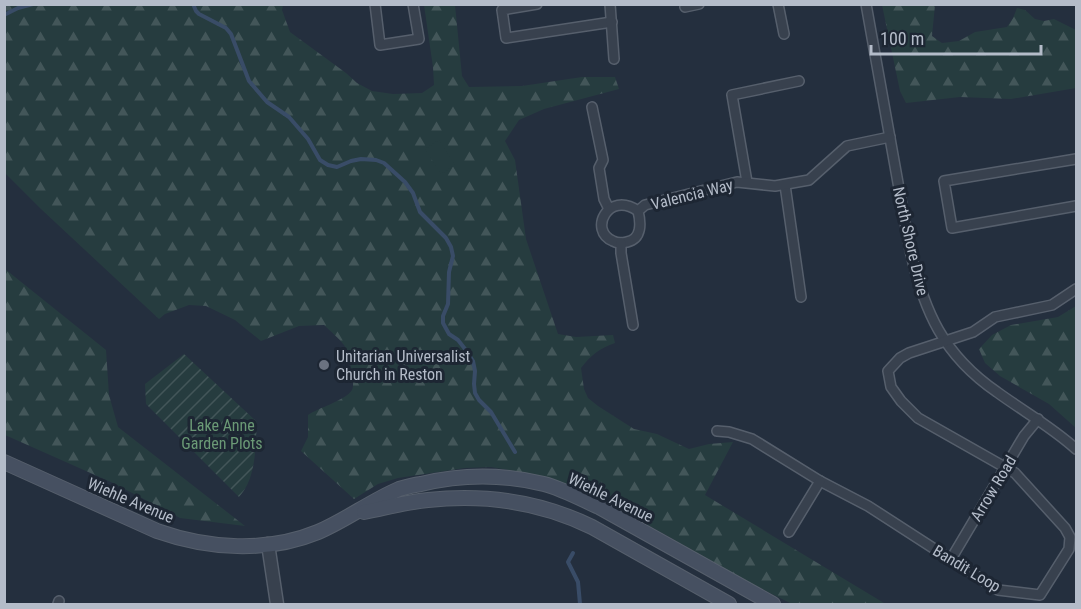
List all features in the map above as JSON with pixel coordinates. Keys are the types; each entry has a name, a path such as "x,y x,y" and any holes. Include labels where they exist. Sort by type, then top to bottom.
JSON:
{"main road":[{"name":"Wiehle Avenue","path":"4,462 157,531 179,539 220,545 285,542 311,534 401,489 446,478 487,476 520,479 545,485 599,507 773,604"},
{"name":"Wiehle Avenue","path":"353,514 426,500 451,498 486,498 519,502 573,517 592,526 729,604"}],"street":[{"path":"375,4 380,45 419,39 413,4"},
{"path":"537,4 502,10 506,38 612,22"},
{"path":"610,4 614,59"},
{"path":"686,7 699,4"},
{"path":"778,4 784,34"},
{"name":"North Shore Drive","path":"866,4 910,250 927,308 946,342 978,378 1077,449"},
{"name":"Valencia Way","path":"747,182 732,95 799,81"},
{"path":"592,107 603,160 599,168 604,199 609,209 605,213 602,224 604,233 612,241 621,243 633,325"},
{"name":"Valencia Way","path":"638,211 645,205 737,183 775,186 809,180 847,146 890,137"},
{"path":"1077,159 944,181 952,228 1077,206"},
{"path":"785,185 801,297"},
{"name":"Valencia Way","path":"609,209 622,204 638,211 641,222 639,233 632,241 621,243"},
{"path":"946,342 973,332 995,317 1052,305 1077,289"},
{"name":"Bandit Loop","path":"717,431 752,439 820,481 868,506 998,590 1040,595 1069,549 1070,537 1065,528 1015,473 918,418 891,387 888,371 900,358 946,342"},
{"name":"Arrow Road","path":"951,559 1024,436 1038,419"},
{"path":"789,532 820,481"},
{"path":"268,544 278,604"}],"green space":[{"path":"4,5 283,5 282,10 290,32 357,83 372,91 393,94 422,93 434,85 424,5 455,5 462,76 469,87 522,86 582,77 615,77 619,89 544,109 519,120 505,141 515,160 526,239 558,334 576,337 613,335 615,343 596,352 581,368 584,389 588,398 634,429 657,434 689,449 733,442 705,495 884,603 902,604 792,604 592,495 542,476 491,467 465,468 398,478 378,484 354,499 301,451 308,437 308,415 349,394 353,386 348,354 344,345 324,325 299,326 261,341 235,320 206,306 189,305 165,314 159,319 5,173"},
{"path":"882,5 935,5 932,36 942,43 959,41 975,32 1007,27 1017,8 1025,10 1035,19 1044,21 1054,19 1076,30 1076,88 1011,99 960,97 906,103 900,91"},
{"path":"439,140 455,165 441,174 425,149"},
{"path":"5,269 106,350 109,395 118,427 245,526 180,518 113,483 5,435"},
{"path":"1076,306 1076,428 1049,404 1000,376 985,363 979,349 992,335 1011,325 1058,317"},
{"name":"Lake Anne Garden Plots","path":"184,354 257,422 252,471 239,497 146,404 145,384"}],"waterway":[{"path":"4,15 33,4"},
{"path":"193,4 199,14 226,28 231,34 249,81 267,102 289,117 308,139 320,160 337,167 361,159 384,163 405,182 413,193 420,212 446,238 453,256 449,272 448,304 443,323 449,334 458,340 473,361 475,393 491,412 515,452"},
{"path":"573,553 568,562 578,582 580,604"}],"place":[{"name":"Unitarian Universalist Church in Reston","path":"324,365"}]}
